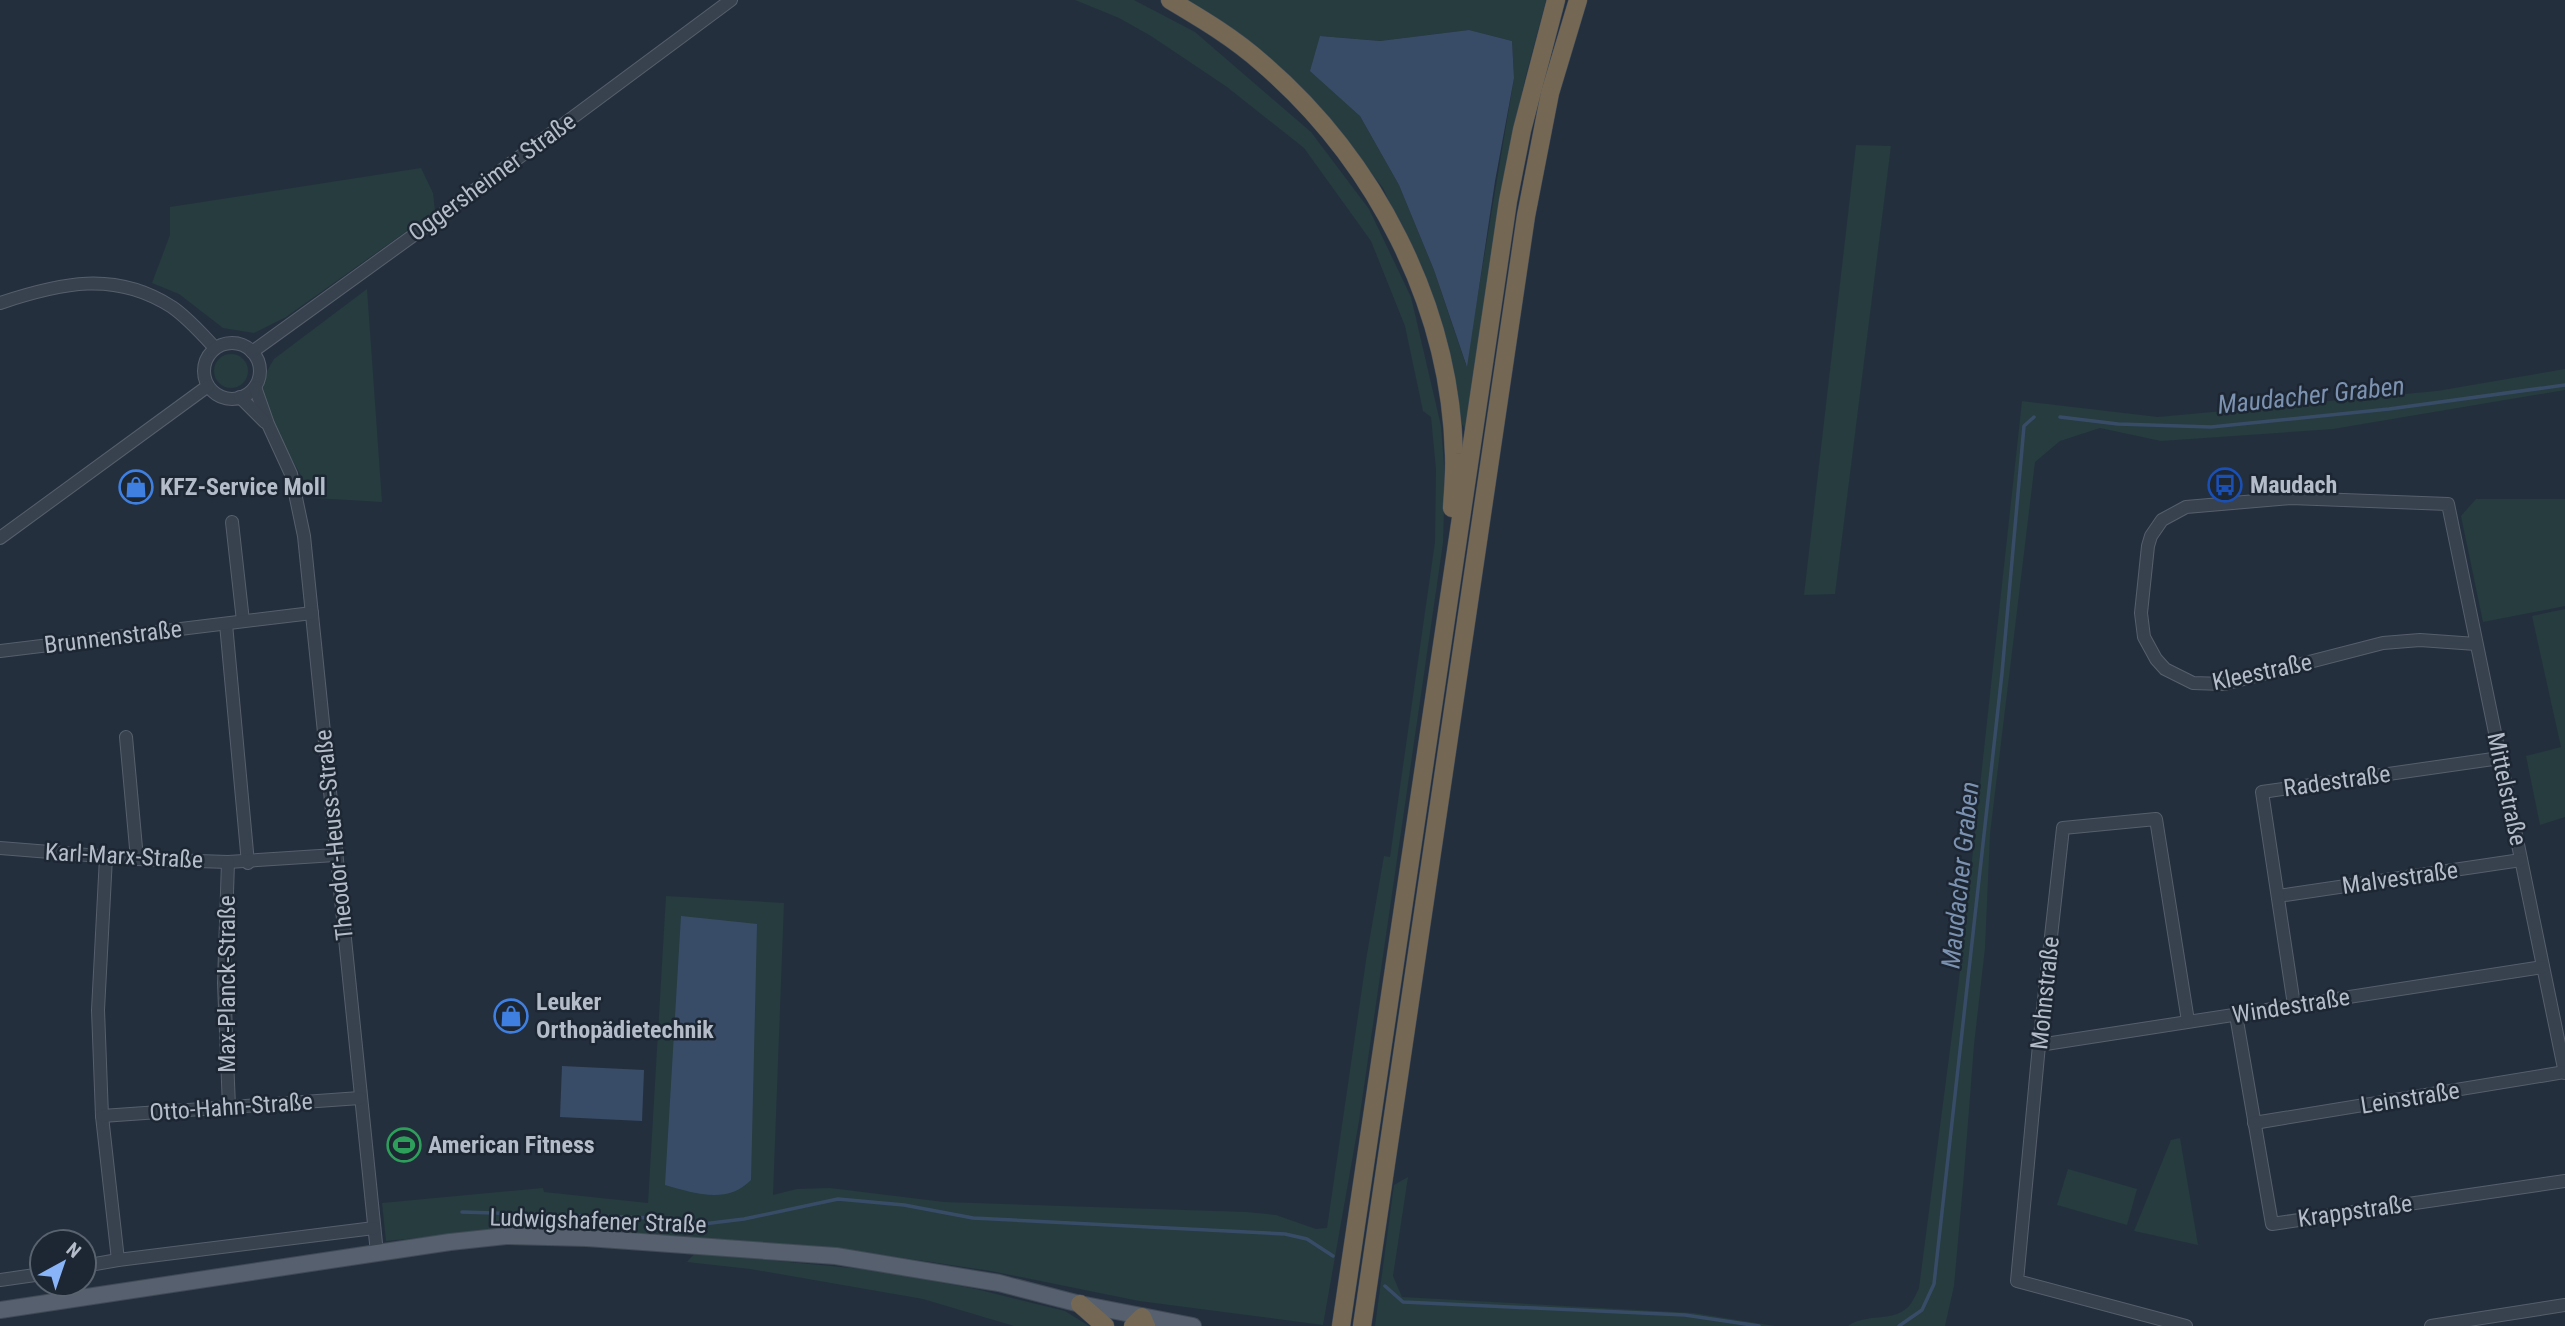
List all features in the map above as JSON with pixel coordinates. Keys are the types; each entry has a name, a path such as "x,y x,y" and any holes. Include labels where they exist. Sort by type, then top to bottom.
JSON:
{"highway":[{"path":"1170,0 1241,46 1306,104 1347,155 1385,212 1417,278 1445,370 1451,410 1454,455 1447,602"},
{"path":"1341,1326 1447,602 1511,189 1527,110 1556,0"},
{"path":"1362,1326 1526,215 1550,93 1578,0"},
{"path":"1080,1304 1105,1326"}],"main road":[{"name":"Ludwigshafener Straße","path":"0,1310 506,1236 587,1238 836,1256 999,1283 1145,1323 1193,1326"}],"street":[{"name":"Oggersheimer Straße","path":"252,352 731,0"},
{"path":"0,303 47,287 77,283 111,285 148,294 173,307 215,348"},
{"path":"238,343 252,352 260,369 255,387 240,397 222,397 208,386 205,379 205,362 215,348 238,343"},
{"path":"0,538 208,386"},
{"name":"Theodor-Heuss-Straße","path":"255,387 268,424 291,474 298,500 312,613 377,1253"},
{"name":"Theodor-Heuss-Straße","path":"240,397 268,424"},
{"name":"Kleestraße","path":"2448,504 2291,498 2186,507 2162,520 2151,536 2146,560 2141,627 2149,649 2165,669 2184,680 2203,685 2224,684 2383,643 2420,640 2476,644"},
{"name":"Mittelstraße","path":"2448,504 2565,1073"},
{"path":"232,522 243,621"},
{"name":"Brunnenstraße","path":"0,651 312,613"},
{"path":"226,624 248,863"},
{"path":"126,737 137,859"},
{"name":"Radestraße","path":"2294,1006 2262,792 2500,758"},
{"name":"Mohnstraße","path":"2186,1326 2017,1281 2063,828 2156,819 2188,1021"},
{"name":"Karl-Marx-Straße","path":"0,848 137,859 248,863 335,855"},
{"path":"106,857 98,1010 102,1116 118,1259"},
{"name":"Malvestraße","path":"2278,896 2521,860"},
{"name":"Max-Planck-Straße","path":"228,862 224,984 229,1107"},
{"name":"Windestraße","path":"2039,1045 2543,967"},
{"name":"Krappstraße","path":"2236,1015 2272,1224 2565,1181"},
{"name":"Leinstraße","path":"2254,1123 2565,1073"},
{"name":"Otto-Hahn-Straße","path":"102,1116 360,1098"},
{"path":"98,1263 374,1228"},
{"path":"0,1280 28,1276"},
{"path":"2431,1326 2565,1305"}],"green space":[{"path":"1075,0 1134,0 1195,32 1311,132 1369,209 1411,297 1441,426 1445,478 1443,543 1359,1121 1323,1325 1139,1301 991,1271 844,1249 604,1231 457,1234 386,1241 382,1203 543,1188 544,1192 648,1203 666,896 784,903 773,1195 797,1189 830,1188 944,1202 1246,1212 1276,1215 1316,1229 1327,1228 1367,954 1384,856 1390,857 1435,542 1436,469 1431,417 1423,411 1405,326 1371,241 1304,148 1227,87 1151,36 1119,18"},
{"path":"1176,0 1546,0 1506,167 1465,429 1457,416 1426,284 1383,188 1331,123 1257,46","holes":["1469,30 1512,41 1514,78 1466,365 1434,270 1399,185 1360,116 1320,36 1380,41"]},
{"path":"1856,145 1891,146 1835,594 1804,595"},
{"path":"421,168 433,193 435,211 286,317 254,333 223,328 179,294 152,283 170,235 170,207"},
{"path":"367,289 382,502 314,498 269,414 263,389 264,381 274,359"},
{"path":"231,354 243,359 248,371 243,383 231,388 219,383 214,371 219,359"},
{"path":"2565,369 2565,390 2333,429 2161,441 2100,428 2060,441 2035,462 1990,834 1985,948 1954,1286 1945,1326 1848,1326 1901,1312 1911,1304 1919,1288 1958,988 2022,401 2158,417 2437,391"},
{"path":"2476,499 2565,499 2565,606 2483,622 2461,516"},
{"path":"2565,609 2565,817 2540,825 2526,756 2561,747 2532,616"},
{"path":"2180,1138 2198,1245 2134,1231 2171,1140"},
{"path":"2068,1169 2137,1189 2127,1225 2057,1205"},
{"path":"1408,1177 1393,1276 1402,1297 1694,1313 1775,1326 1375,1326 1394,1185"},
{"path":"695,1253 873,1270 976,1289 1065,1311 1089,1326 1014,1326 923,1299 750,1269 687,1262"}],"water":[{"path":"1469,30 1512,41 1514,78 1495,181 1467,367 1434,270 1399,185 1360,116 1310,71 1320,36 1380,41"},
{"path":"681,916 757,924 751,1180 742,1188 721,1195 699,1194 665,1185"},
{"path":"562,1066 644,1070 642,1121 560,1117"}],"waterway":[{"name":"Maudacher Graben","path":"2060,417 2118,424 2211,427 2389,409 2565,385"},
{"name":"Maudacher Graben","path":"1899,1326 1922,1310 1934,1284 2002,673 2024,426 2034,417"},
{"path":"462,1212 657,1218 703,1224 744,1219 838,1199 904,1205 973,1218 1285,1234 1307,1239 1333,1256"},
{"path":"1385,1286 1403,1302 1685,1315 1759,1326"}],"place":[{"name":"Maudach","path":"2225,485"},
{"name":"KFZ-Service Moll","path":"136,487"},
{"name":"Leuker Orthopädietechnik","path":"511,1016"},
{"name":"American Fitness","path":"404,1145"}]}
